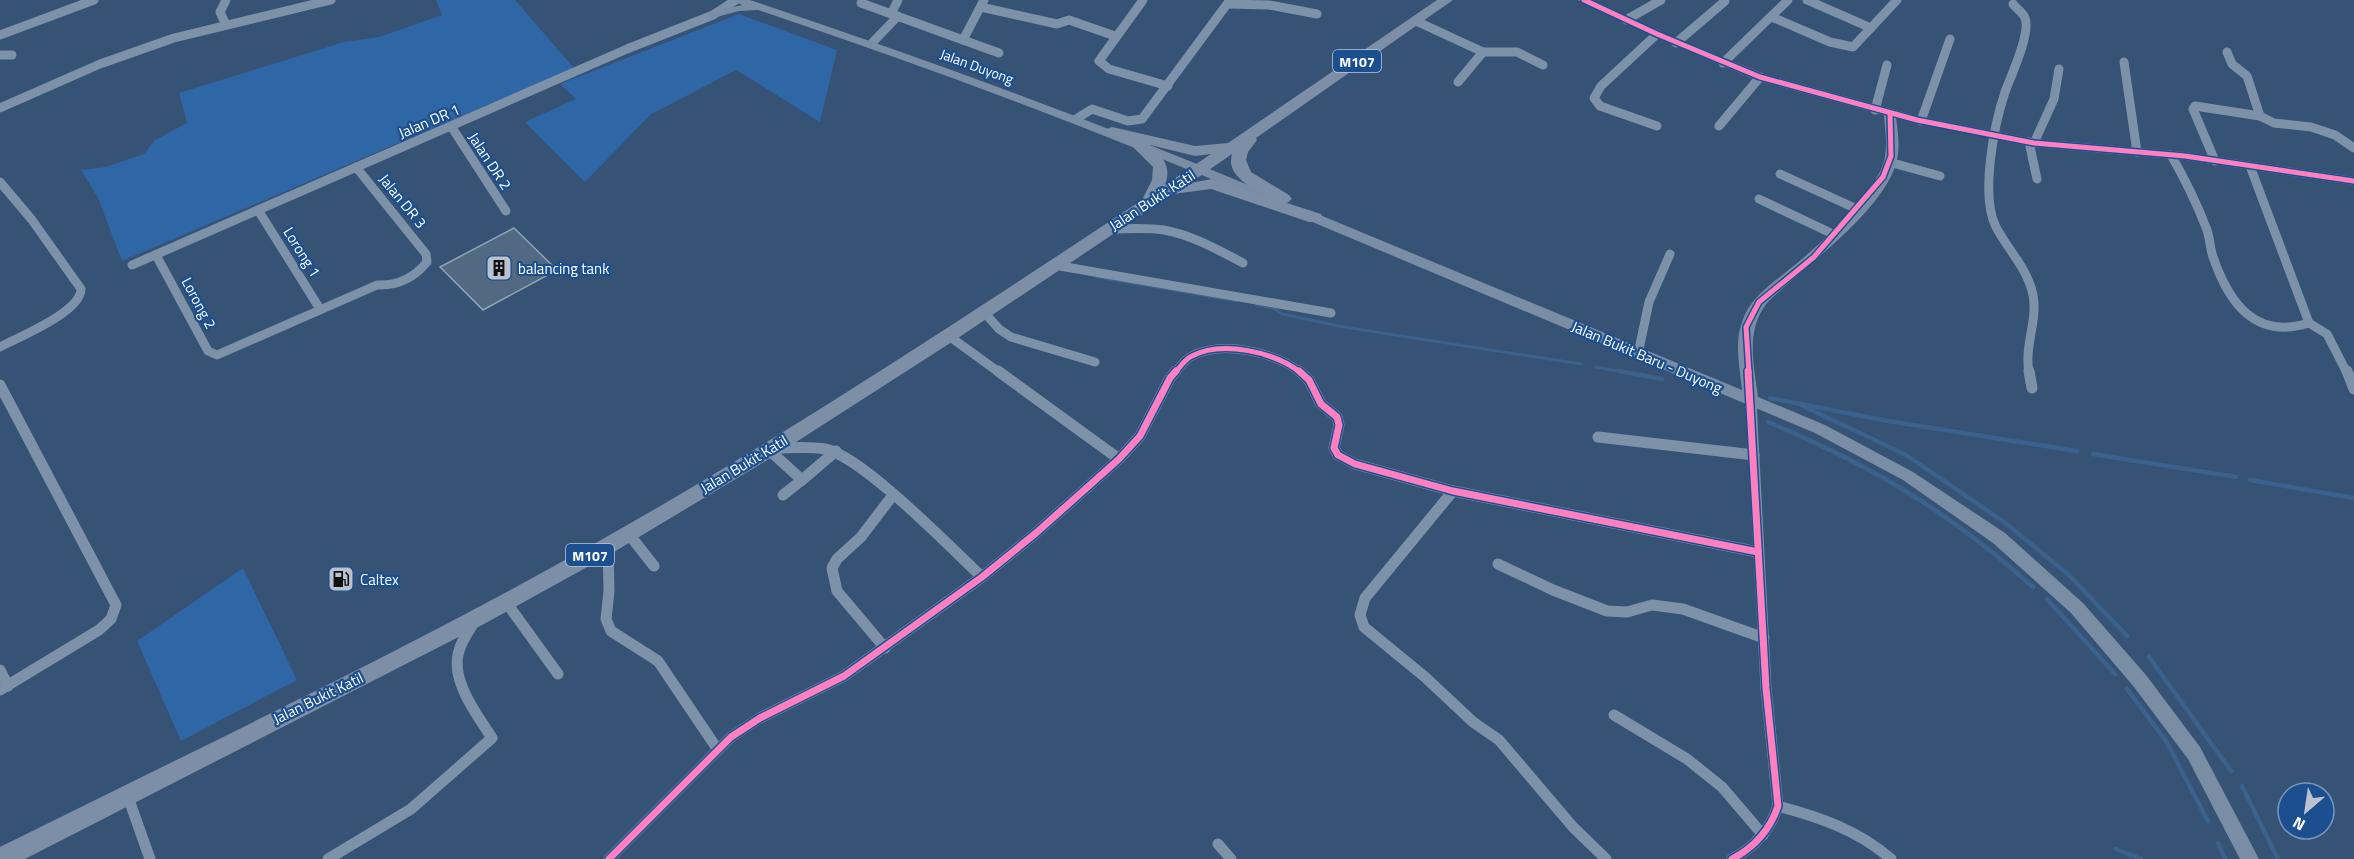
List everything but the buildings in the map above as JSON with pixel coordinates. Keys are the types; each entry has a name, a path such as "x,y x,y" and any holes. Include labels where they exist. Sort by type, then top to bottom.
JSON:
{"main road":[{"path":"711,16 717,7 716,0"},
{"name":"Jalan Duyong","path":"738,0 872,43 1112,132 1201,169"},
{"name":"Jalan Bukit Katil","path":"1,859 20,854 127,794 477,618 608,545 771,449 949,336 1149,201 1201,169 1446,0"},
{"path":"1584,0 1760,78 1921,121 2032,142 2171,155 2354,181"},
{"path":"711,16 738,8 766,9"},
{"path":"1750,401 1746,327 1751,314 1759,302 1814,257 1884,177 1892,145 1890,113"},
{"path":"1269,123 1240,149 1236,160 1238,168 1244,175 1315,218"},
{"path":"1112,132 1195,151 1232,147"},
{"path":"1136,142 1159,160 1163,170 1161,179 1149,201"},
{"name":"Jalan Bukit Baru - Duyong","path":"1201,169 1820,429 1908,476 1999,538 2077,608 2140,681 2194,753 2250,859"},
{"path":"1149,201 1184,187 1212,184 1315,218"}],"street":[{"path":"0,35 94,0"},
{"path":"225,0 220,12 226,25"},
{"path":"0,108 100,64 174,38 331,0"},
{"name":"Jalan DR 1","path":"132,265 627,49 711,16 738,0"},
{"path":"872,43 894,15 898,0"},
{"path":"1143,0 1099,61 1102,65 1168,86"},
{"path":"1626,20 1661,0"},
{"path":"1723,63 1788,0"},
{"path":"1807,0 1870,28"},
{"path":"1772,17 1847,47 1857,45 1897,0"},
{"path":"1676,42 1725,1"},
{"path":"1076,119 1092,109 1128,121 1136,121 1146,116 1229,2 1245,6 1269,5 1317,14"},
{"path":"861,3 999,53"},
{"path":"963,40 982,4 1057,24 1069,20 1115,36"},
{"path":"2013,4 2025,18 2026,33 1997,115 1993,136 1988,207 1990,217 2017,258 2031,287 2034,313 2027,361 2032,388"},
{"path":"1416,21 1483,52 1517,52 1543,65"},
{"path":"1657,34 1601,86 1594,98 1607,109 1657,126"},
{"path":"1921,121 1950,39"},
{"path":"1458,82 1483,52"},
{"path":"2227,52 2232,64 2247,76 2259,116"},
{"path":"0,55 12,55"},
{"path":"2124,62 2137,152"},
{"path":"1875,110 1887,65"},
{"path":"2037,179 2032,142 2054,99 2059,69"},
{"path":"1719,126 1760,78"},
{"path":"2215,161 2193,109 2194,106 2259,116 2274,124 2295,124 2330,134 2354,148"},
{"name":"Jalan DR 2","path":"451,126 506,211"},
{"path":"2171,155 2189,187 2211,243 2211,254 2238,308 2250,318 2276,327 2297,328 2309,324"},
{"path":"1889,162 1940,176"},
{"path":"2250,166 2309,324 2327,334 2340,355 2354,389"},
{"name":"Jalan DR 3","path":"320,309 377,285 394,285 422,268 427,262 426,254 356,167"},
{"path":"1780,174 1857,209"},
{"path":"0,182 32,220 81,289 81,295 69,310 0,347"},
{"path":"1759,198 1835,235"},
{"name":"Lorong 1","path":"258,210 320,309"},
{"path":"1107,229 1175,232 1218,249 1243,263"},
{"path":"1638,354 1641,324 1648,301 1670,254"},
{"name":"Lorong 2","path":"156,255 208,351 217,356 320,309"},
{"path":"1054,265 1330,313"},
{"path":"984,312 999,329 1011,337 1095,362"},
{"path":"949,336 1119,459"},
{"path":"609,859 731,737 760,717 844,676 982,577 1036,533 1119,459 1140,436 1170,378 1189,357 1201,352 1236,348 1257,352 1298,369 1309,380 1316,397 1337,417 1339,425 1334,448 1346,460 1453,491 1758,552"},
{"path":"0,670 4,688 99,630 111,619 116,605 2,391"},
{"path":"1732,859 1763,835 1774,823 1778,806 1758,552 1750,401"},
{"path":"1598,437 1754,455"},
{"path":"771,449 836,451 893,495 982,577"},
{"path":"771,449 802,480"},
{"path":"783,495 836,451"},
{"path":"1453,491 1365,598 1360,615 1364,627 1425,677 1473,722 1499,740 1573,827 1606,859"},
{"path":"885,648 837,591 832,568 837,559 861,537 893,495"},
{"path":"628,533 654,566"},
{"path":"608,545 609,591 606,619 611,631 622,641 658,661 718,750"},
{"path":"1498,564 1553,590 1607,611 1628,612 1652,605 1683,609 1764,638"},
{"path":"506,602 558,674"},
{"path":"328,859 411,809 492,738 461,682 458,671 457,659 461,646 477,618"},
{"path":"1614,715 1687,759 1722,787 1763,835"},
{"path":"127,794 150,859"},
{"path":"1778,806 1842,827 1882,850 1891,859"},
{"path":"1218,844 1231,859"}],"shaded area":[{"path":"436,0 515,0 574,68 122,261 98,198 81,170 106,167 144,154 155,140 187,123 179,93 344,42 379,37 442,15"},
{"path":"739,14 837,50 820,122 736,70 650,115 585,182 525,122 576,99 560,84"},
{"path":"243,568 297,680 181,741 137,641"}],"waterway":[{"path":"1097,277 1237,301"},
{"path":"1256,305 1274,308 1282,314 1344,327 1581,364"},
{"path":"1596,367 1627,373"},
{"path":"1619,371 1662,379"},
{"path":"1770,398 1888,421 2077,451"},
{"path":"1799,404 1906,455 2004,522 2069,575 2127,636"},
{"path":"1768,422 1842,456 1908,492 1970,535 2033,587"},
{"path":"2093,454 2236,477"},
{"path":"2250,480 2354,498"},
{"path":"2047,599 2115,674"},
{"path":"2149,657 2231,771"},
{"path":"2127,689 2166,741 2208,821"},
{"path":"2242,786 2278,859"},
{"path":"2218,843 2225,859"},
{"path":"2116,849 2141,859"}],"cycle path":[{"path":"1584,0 1657,34 1760,77 1917,120 2034,143 2185,156 2354,181"},
{"path":"1732,859 1755,844 1767,830 1778,806 1766,688 1746,327 1759,302 1814,257 1883,177 1891,156 1890,113"},
{"path":"609,859 731,737 760,718 844,676 982,577 1036,533 1119,459 1140,436 1170,378 1189,357 1201,352 1236,348 1257,352 1298,370 1309,380 1321,404 1337,417 1339,425 1334,448 1338,455 1355,464 1453,491 1758,552"}],"place":[{"name":"balancing tank","path":"499,268"},
{"name":"Caltex","path":"341,579"}]}
